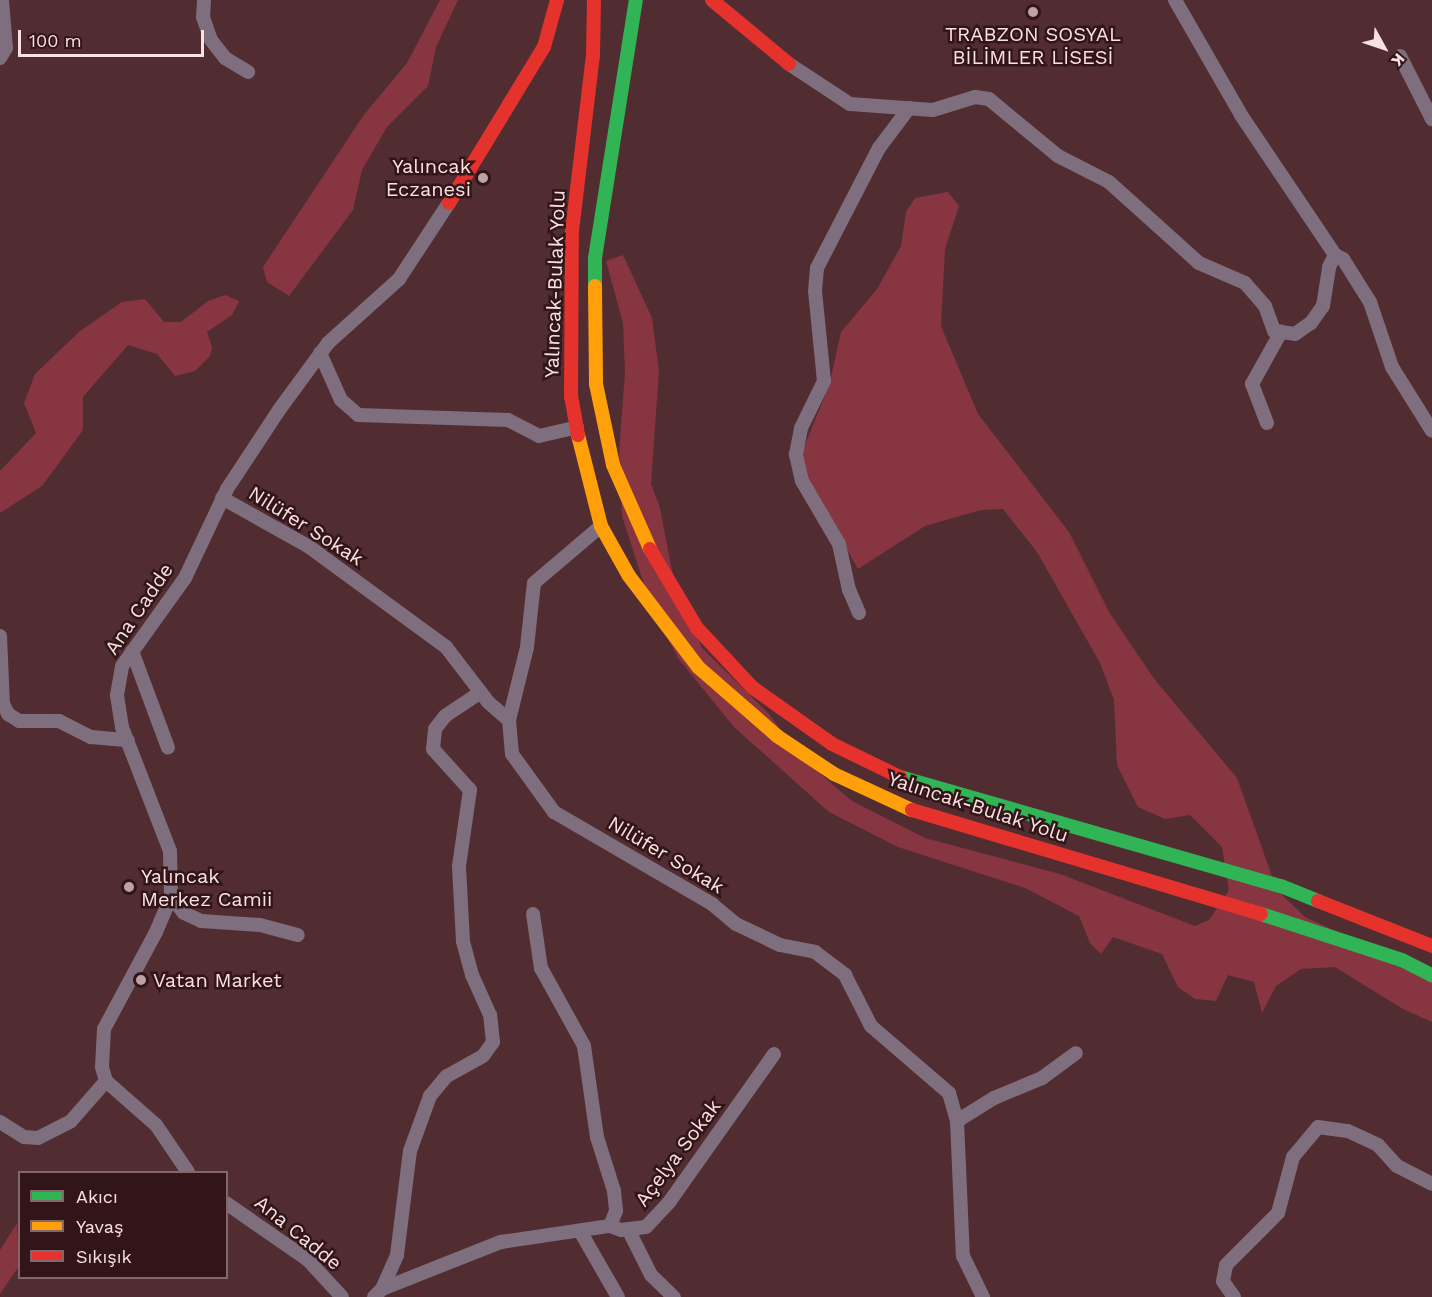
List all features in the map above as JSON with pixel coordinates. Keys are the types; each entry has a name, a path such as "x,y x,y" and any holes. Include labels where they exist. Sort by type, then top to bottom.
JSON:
{"main road":[{"path":"449,203 544,47 557,0"},
{"name":"Yalıncak-Bulak Yolu","path":"594,0 593,56 572,231 569,344 577,427 601,526 629,576 698,667 752,716 834,774 898,806 1164,882 1402,960 1432,975"},
{"name":"Yalıncak-Bulak Yolu","path":"636,0 595,258 596,384 613,465 630,512 664,579 697,628 753,688 788,715 832,744 901,778 1281,886 1432,946"},
{"path":"712,0 789,64"}],"street":[{"path":"0,58 6,48 2,0"},
{"path":"204,0 203,17 211,40 225,58 248,72"},
{"path":"1174,0 1241,115 1335,255 1343,259 1370,302 1392,367 1432,430"},
{"path":"1400,56 1432,119"},
{"path":"789,64 850,104 933,110 975,97 989,99 1058,156 1109,182 1199,263 1245,283 1265,306 1274,331 1295,334 1311,323 1323,306 1329,267 1335,255"},
{"path":"859,613 849,590 839,544 802,481 796,454 801,428 824,381 815,291 817,268 879,148 909,108"},
{"name":"Ana Cadde","path":"106,1081 100,1045 104,1029 156,932 171,896 170,851 128,740 117,695 122,666 185,578 222,498 320,353 399,279 449,203"},
{"path":"1267,423 1252,384 1281,332"},
{"path":"320,353 341,400 358,415 508,420 539,436 577,427"},
{"name":"Nilüfer Sokak","path":"222,498 308,546 446,646 481,692 509,720 512,754 554,812 712,904 736,924 780,945 815,952 831,961 845,975 871,1026 949,1093 957,1121 963,1256 983,1297"},
{"path":"509,720 527,647 534,583 601,526"},
{"path":"0,636 3,704 8,714 19,721 59,721 91,737 128,740"},
{"path":"132,651 168,748"},
{"path":"378,1293 397,1255 410,1151 430,1096 447,1076 483,1056 494,1042 490,1016 472,975 464,941 459,866 470,790 433,749 435,729 445,716 481,692"},
{"path":"171,896 184,913 201,921 260,924 298,935"},
{"path":"532,914 541,968 584,1047 597,1137 614,1191 616,1211 610,1227"},
{"path":"957,1121 994,1098 1042,1078 1076,1053"},
{"name":"Açelya Sokak","path":"378,1293 501,1242 610,1227 628,1229 646,1227 670,1201 774,1054"},
{"path":"0,1122 24,1137 38,1138 71,1121 106,1081 156,1125 187,1171"},
{"path":"1234,1297 1223,1281 1226,1265 1278,1213 1293,1157 1318,1128 1348,1131 1378,1145 1397,1166 1432,1184"},
{"name":"Ana Cadde","path":"228,1204 308,1260 342,1297"},
{"path":"628,1229 651,1275 674,1297"},
{"path":"580,1231 618,1297"}],"shaded area":[{"path":"440,0 458,0 436,47 428,86 387,127 362,170 353,210 289,296 267,282 263,267 363,116 407,63"},
{"path":"948,192 959,206 945,249 941,326 978,414 1069,532 1109,612 1155,680 1237,778 1277,890 1305,917 1432,975 1432,1022 1403,1009 1335,967 1301,969 1276,986 1262,1013 1254,982 1228,975 1216,1001 1195,999 1178,987 1162,954 1113,937 1101,954 1090,943 1079,916 1025,888 898,847 829,812 734,727 678,658 651,606 622,516 619,453 625,372 623,323 606,261 623,255 652,318 659,371 651,484 660,508 672,571 702,648 768,713 802,758 852,801 925,838 1060,874 1195,926 1209,920 1229,890 1222,847 1190,815 1165,819 1138,807 1117,765 1114,700 1100,663 1037,552 1003,509 981,510 925,526 858,569 807,478 802,452 829,386 841,332 877,289 901,246 906,212 915,198"},
{"path":"225,295 239,301 232,315 207,332 212,347 210,356 195,371 175,376 157,354 128,345 83,397 83,430 42,486 0,513 0,471 36,433 24,403 35,374 80,331 122,302 145,299 164,322 181,322 208,301"},
{"path":"17,1223 18,1267 0,1294 0,1250"}],"traffic: fast":[{"path":"595,286 595,258 636,0"},
{"path":"900,777 1281,886 1318,901"},
{"path":"1261,914 1402,960 1432,975"}],"traffic: slow":[{"path":"595,286 596,384 613,465 650,549"},
{"path":"578,435 601,526 629,576 698,667 777,736 834,774 912,810"}],"traffic: jam":[{"path":"449,203 544,47 557,0"},
{"path":"578,435 571,397 572,231 593,56 594,0"},
{"path":"712,0 789,64"},
{"path":"650,549 697,628 753,688 832,744 900,777"},
{"path":"912,810 1261,914"},
{"path":"1318,901 1432,946"}],"place":[{"name":"TRABZON SOSYAL BİLİMLER LİSESİ","path":"1033,12"},
{"name":"Yalıncak Eczanesi","path":"483,178"},
{"name":"Yalıncak Merkez Camii","path":"129,887"},
{"name":"Vatan Market","path":"141,980"}]}
